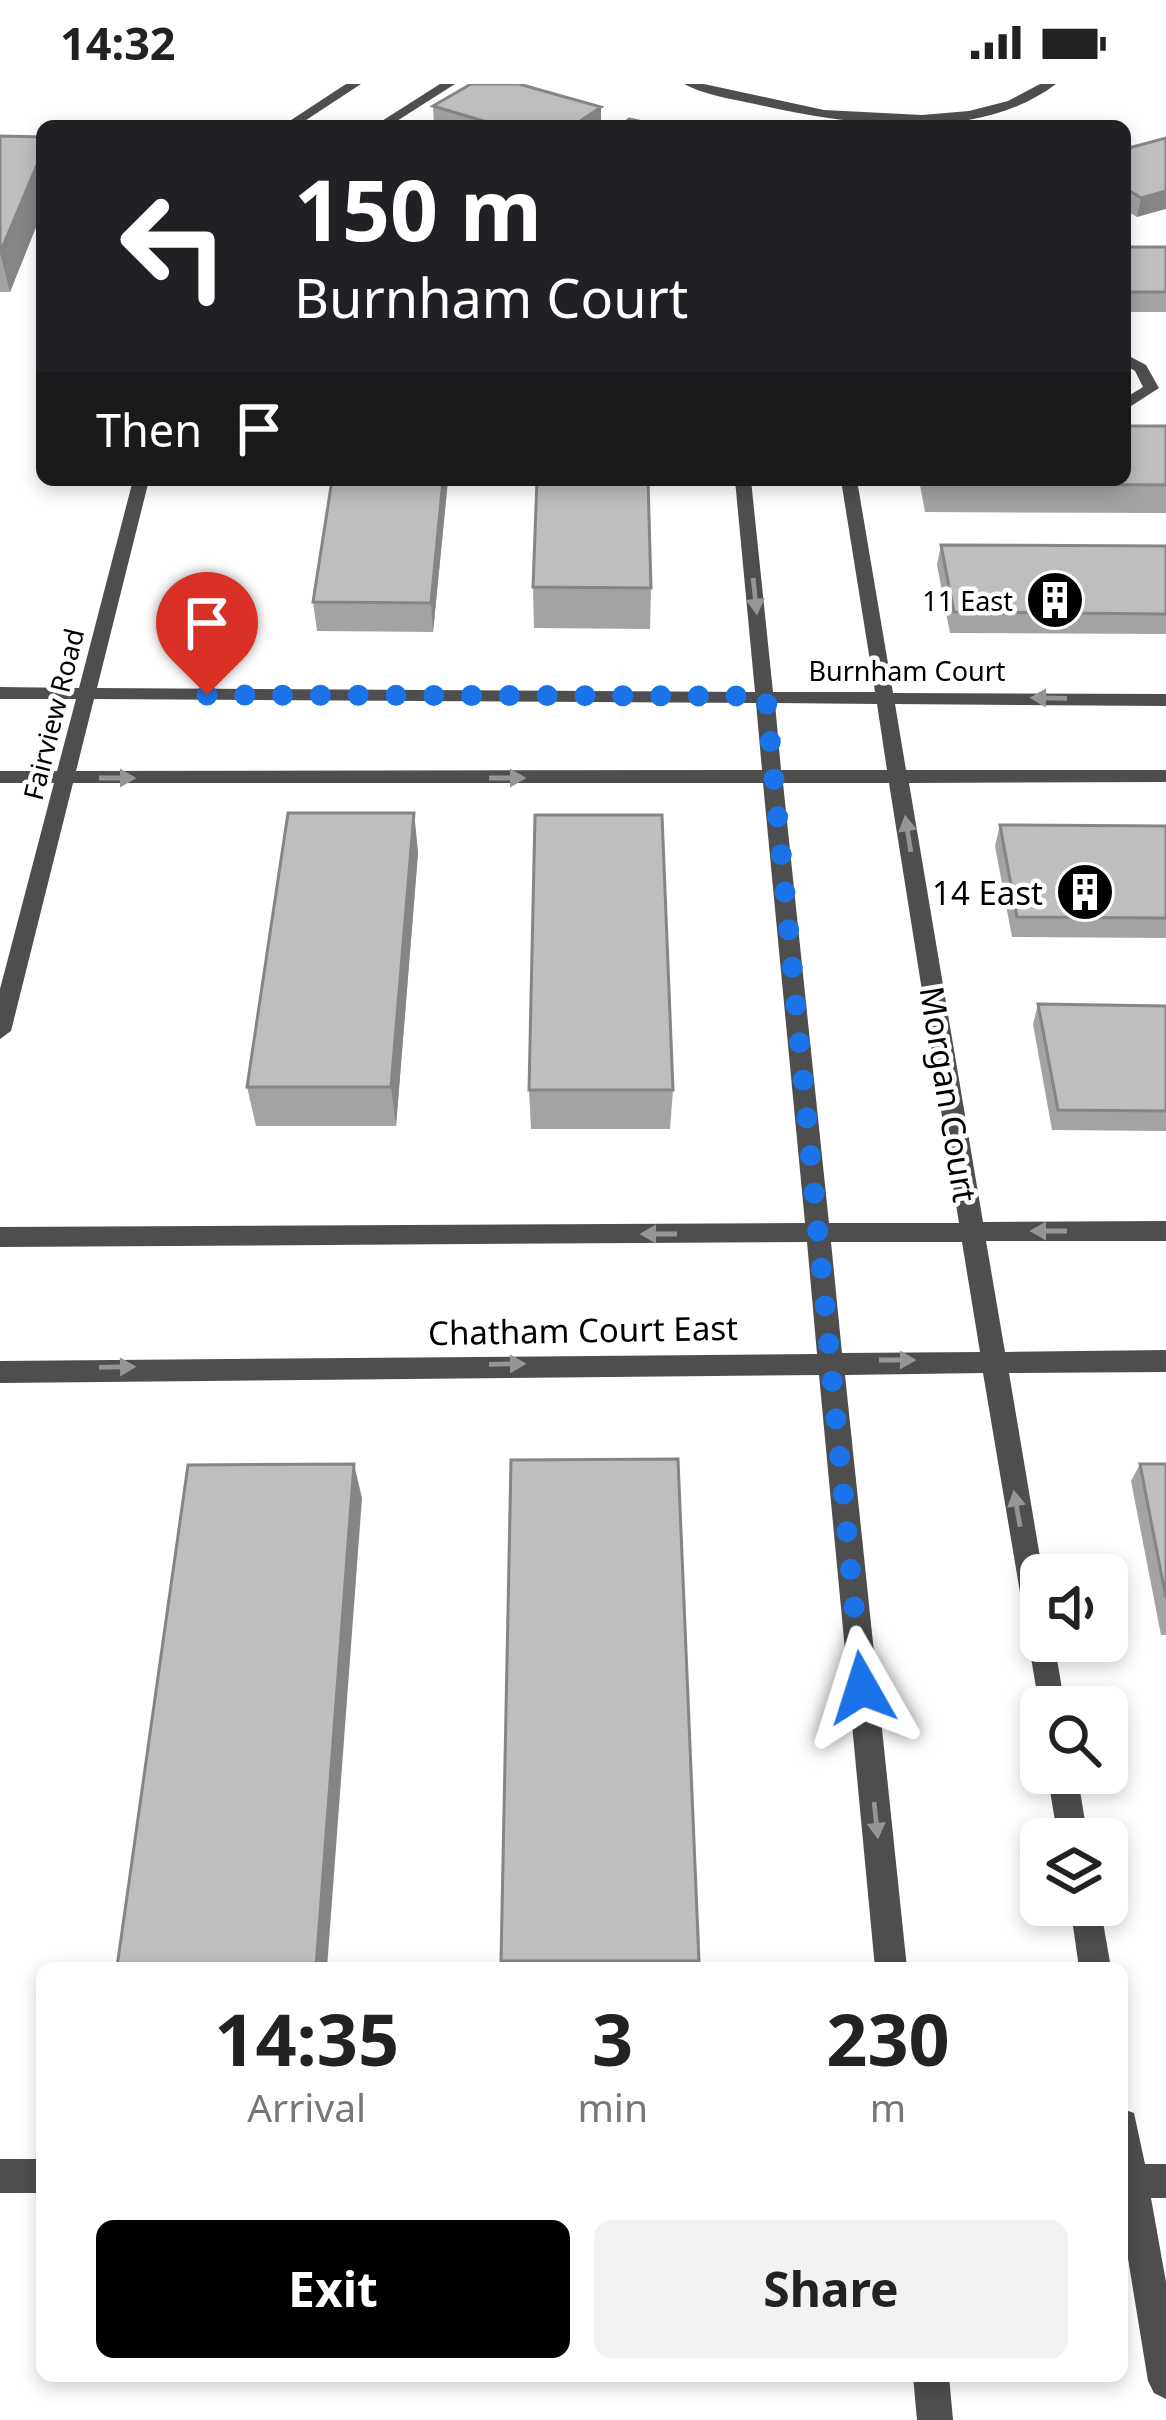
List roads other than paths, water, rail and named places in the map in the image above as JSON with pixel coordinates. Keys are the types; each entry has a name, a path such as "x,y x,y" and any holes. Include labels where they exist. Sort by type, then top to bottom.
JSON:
{"street":[{"path":"298,120 355,84"},
{"path":"390,120 449,84"},
{"path":"690,84 781,106 926,118 995,110 1050,84"},
{"path":"1131,362 1142,368 1151,388 1131,401"},
{"name":"Fairview Road","path":"0,1031 139,486"},
{"path":"743,486 890,1962"},
{"name":"Morgan Court","path":"851,486 1047,1686"},
{"name":"Burnham Court","path":"0,693 1166,700"},
{"path":"0,777 1166,776"},
{"path":"0,1238 1166,1231"},
{"name":"Chatham Court East","path":"0,1372 1166,1361"},
{"path":"1088,1926 1094,1962"},
{"path":"1128,2144 1140,2181 1166,2381"},
{"path":"0,2176 36,2176"},
{"path":"932,2382 935,2420"}],"place":[{"name":"11 East","path":"1055,600"},
{"name":"14 East","path":"1085,892"}]}
